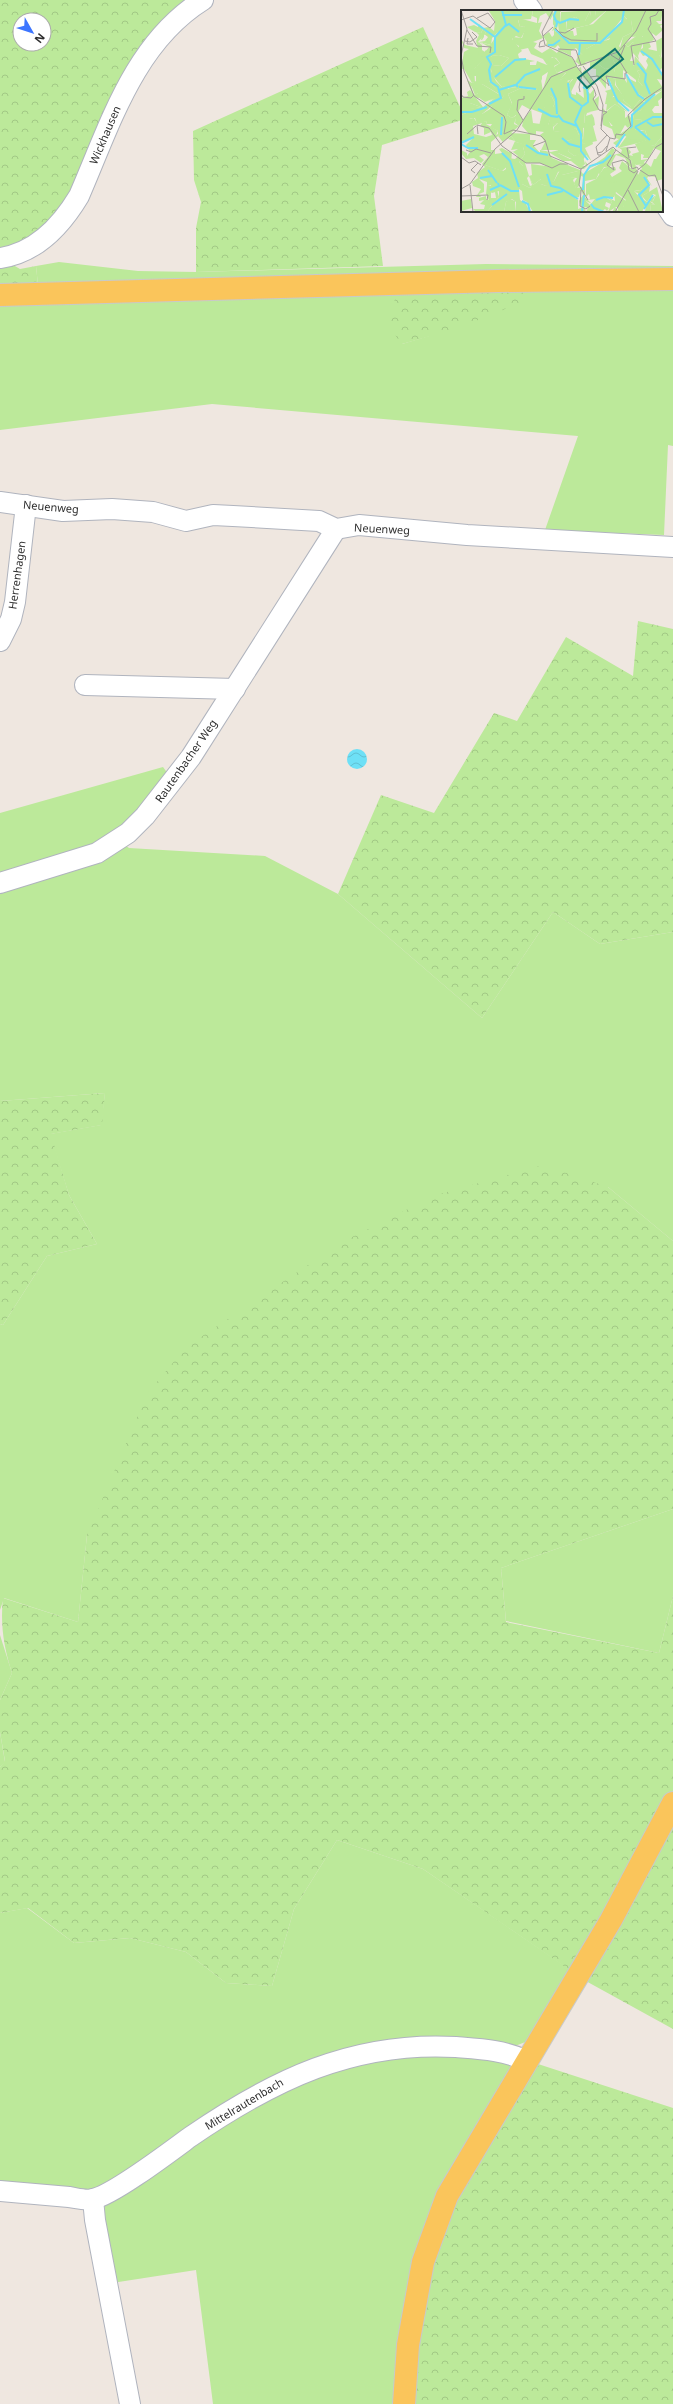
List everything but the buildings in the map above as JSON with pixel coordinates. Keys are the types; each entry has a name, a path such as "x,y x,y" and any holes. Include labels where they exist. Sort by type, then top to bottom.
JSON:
{"main road":[{"path":"0,295 545,280 673,279"},
{"path":"404,2404 405,2375 413,2316 423,2262 439,2215 461,2170 631,1884 673,1803"}],"street":[{"name":"Wickhausen","path":"0,258 23,251 45,238 70,210 79,196 119,101 140,62 167,28 183,12 203,0"},
{"path":"524,0 531,10"},
{"path":"663,201 673,216"},
{"name":"Neuenweg","path":"0,502 63,511 112,509 153,512 186,521 213,515 312,520 336,529 359,525 467,535 673,547"},
{"name":"Herrenhagen","path":"0,641 11,619 15,602 26,506"},
{"name":"Rautenbacher Weg","path":"0,883 85,858 109,846 146,816 167,791 235,689 336,529"},
{"path":"85,685 235,689"},
{"name":"Mittelrautenbach","path":"94,2199 124,2182 259,2094 287,2079 343,2058 401,2048 443,2046 512,2053 527,2061"},
{"path":"0,2191 94,2199 95,2220 130,2404"}],"green space":[{"path":"0,0 198,0 163,26 72,192 39,234 0,251"},
{"path":"423,27 461,109 461,120 382,145 374,196 383,266 196,272 196,228 201,202 194,180 193,131"},
{"path":"8,262 20,269 36,266 38,285 0,286 0,263"},
{"path":"59,262 138,271 196,272 486,264 673,266 673,272 38,285 36,266"},
{"path":"673,286 673,446 668,445 664,535 545,530 578,436 212,404 0,430 0,301 400,291 402,344 429,336 528,288"},
{"path":"528,288 525,301 456,329 402,344 394,332 391,311 400,291"},
{"path":"638,621 673,629 673,932 600,944 553,912 482,1018 338,894 381,795 434,813 494,713 517,721 566,637 633,676"},
{"path":"163,767 171,778 115,837 0,879 0,813"},
{"path":"125,845 129,848 265,856 338,894 482,1018 553,912 600,944 673,932 673,1241 608,1187 87,1535 78,1622 4,1598 0,1610 0,1324 3,1325 47,1256 97,1244 69,1195 50,1134 101,1125 105,1093 0,1101 0,888"},
{"path":"105,1093 102,1125 51,1134 69,1195 97,1244 47,1256 3,1325 0,1324 0,1101"},
{"path":"543,1165 608,1187 673,1241 673,1509 501,1568 506,1622 659,1653 673,1596 673,2029 584,1980 423,1869 337,1840 294,1909 272,1986 226,1983 186,1952 130,1938 74,1943 28,1908 0,1913 0,1767 5,1761 0,1732 0,1700 12,1673 3,1636 3,1598 78,1622 87,1535 147,1394 186,1347 342,1242 436,1195"},
{"path":"673,1509 673,1596 659,1653 506,1621 501,1568"},
{"path":"0,1635 12,1673 0,1700"},
{"path":"0,1732 5,1762 0,1767"},
{"path":"337,1840 423,1869 572,1971 528,2041 515,2046 371,2048 94,2189 79,2191 0,2187 0,1913 27,1908 74,1943 130,1938 186,1952 226,1983 272,1986 294,1909"},
{"path":"401,2054 508,2059 512,2066 414,2260 398,2343 395,2404 213,2404 196,2270 112,2283 102,2212 106,2204 289,2084"},
{"path":"535,2063 673,2108 673,2404 412,2404 429,2261 461,2187"}],"water":[{"path":"357,749 364,752 367,759 364,766 357,769 350,766 347,759 350,752"}]}
